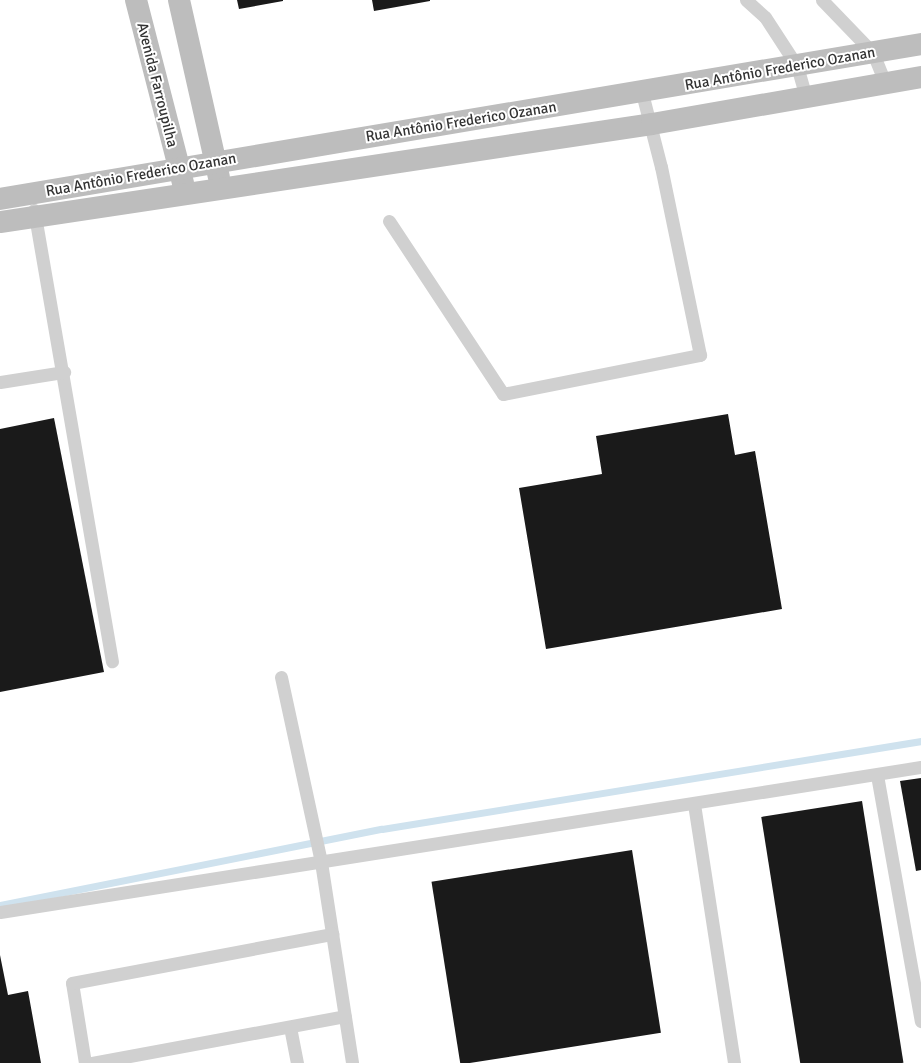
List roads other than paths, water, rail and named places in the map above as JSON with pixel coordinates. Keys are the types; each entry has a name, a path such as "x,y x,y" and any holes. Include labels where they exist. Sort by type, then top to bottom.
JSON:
{"main road":[{"name":"Avenida Farroupilha","path":"136,0 178,169 186,193"},
{"path":"179,0 217,162 221,188"},
{"name":"Rua Antônio Frederico Ozanan","path":"0,199 31,195 217,162 642,94 921,44"},
{"name":"Rua Antônio Frederico Ozanan","path":"0,222 652,124 921,77"}],"lane":[{"path":"746,0 765,17 797,66 806,97"},
{"path":"822,0 873,53 885,83"},
{"path":"389,221 503,394 700,355 652,124 642,94"},
{"path":"31,195 64,372 112,661"},
{"path":"0,382 64,372"},
{"path":"282,677 321,862 352,1063"},
{"path":"0,912 694,804 921,767"},
{"path":"877,775 921,1021"},
{"path":"694,804 734,1063"},
{"path":"85,1063 72,983 332,934"},
{"path":"92,1063 345,1016"},
{"path":"290,1027 297,1063"}],"waterway":[{"path":"0,905 382,829 921,741"}]}
